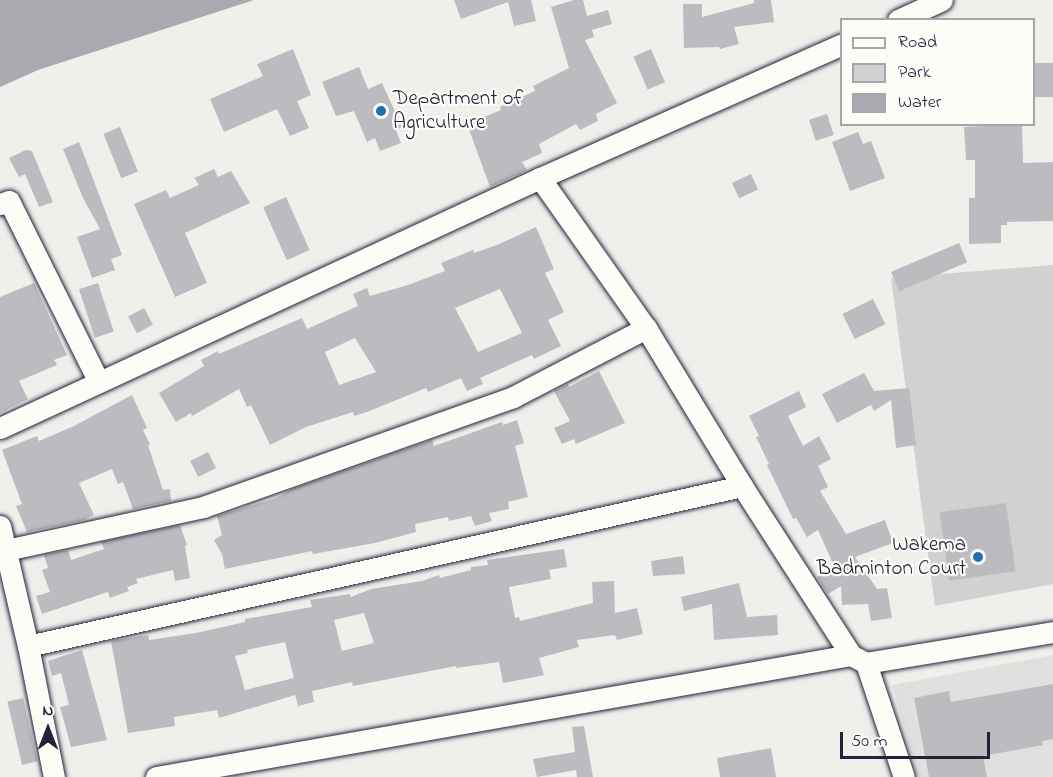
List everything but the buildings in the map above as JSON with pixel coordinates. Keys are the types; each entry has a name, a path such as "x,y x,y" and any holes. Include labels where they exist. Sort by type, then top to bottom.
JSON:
{"street":[{"path":"902,18 942,0"},
{"path":"0,428 98,380 540,178 840,45"},
{"path":"540,178 646,328 742,486 859,659 904,777"},
{"path":"0,204 9,201 98,380"},
{"path":"6,549 203,507 513,397 646,328"},
{"path":"28,646 742,486"},
{"path":"0,526 28,646 54,777"},
{"path":"156,777 859,659 1053,632"}],"shaded area":[{"path":"1053,655 1053,777 918,777 892,685"}],"green space":[{"path":"1053,265 1053,584 935,606 891,278"}],"water":[{"path":"0,0 254,0 38,70 0,87"}],"place":[{"name":"Department of Agriculture","path":"381,111"},
{"name":"Wakema Badminton Court","path":"978,557"}]}
